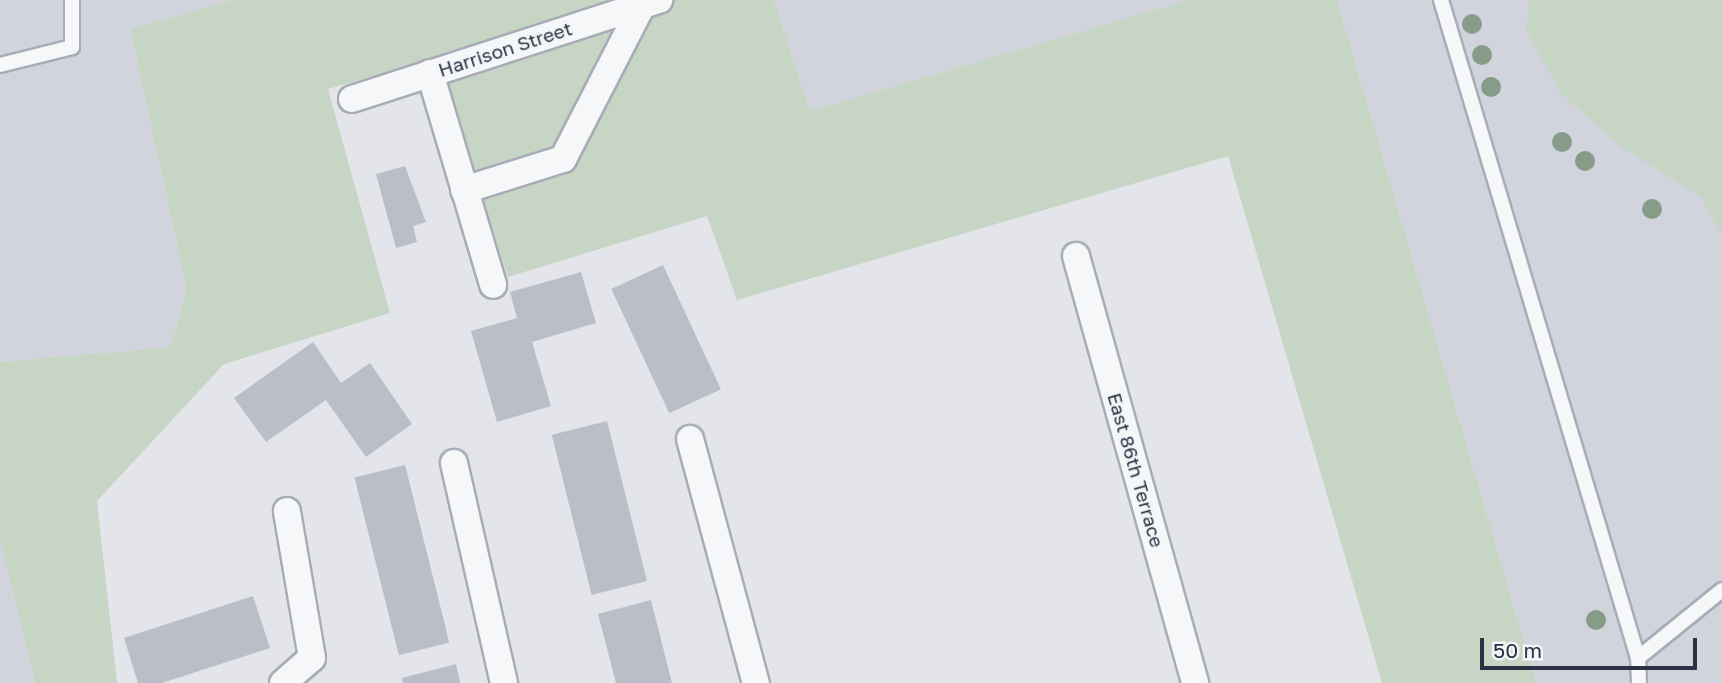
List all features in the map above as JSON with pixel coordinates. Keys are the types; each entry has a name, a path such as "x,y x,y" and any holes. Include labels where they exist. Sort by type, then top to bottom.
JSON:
{"street":[{"name":"Harrison Street","path":"352,99 650,3"},
{"path":"464,190 564,159 650,3"},
{"path":"430,73 493,285"},
{"name":"East 86th Terrace","path":"1076,256 1195,683"},
{"path":"690,439 756,683"},
{"path":"454,463 504,683"},
{"path":"283,683 313,657 288,511"}],"lane":[{"path":"0,65 72,47 72,0"},
{"path":"1441,0 1638,657 1639,683"},
{"path":"1638,657 1722,590"}],"shaded area":[{"path":"0,0 232,0 130,29 187,289 170,347 0,362"},
{"path":"774,0 1188,0 810,111"},
{"path":"1337,0 1722,0 1722,683 1536,683"},
{"path":"0,538 36,683 0,683"}],"green space":[{"path":"232,0 774,0 810,111 1188,0 1337,0 1536,683 1382,683 1228,156 737,300 707,216 508,277 437,58 328,89 390,313 224,364 97,501 117,683 36,683 0,538 0,362 170,347 187,289 130,29"},
{"path":"1529,0 1722,0 1722,234 1700,196 1624,149 1561,94 1526,30"}],"building":[{"path":"405,166 426,222 413,226 417,242 396,248 376,174"},
{"path":"663,265 721,389 669,413 611,289"},
{"path":"581,272 596,323 532,342 551,406 497,422 471,331 517,318 510,292"},
{"path":"313,342 341,383 370,363 412,424 366,457 326,400 266,442 234,398"},
{"path":"607,421 647,581 592,595 552,435"},
{"path":"405,465 449,643 399,655 355,478"},
{"path":"253,596 270,648 162,683 138,683 124,638"},
{"path":"651,600 672,683 616,683 598,614"},
{"path":"456,664 460,683 403,683 402,678"}]}
